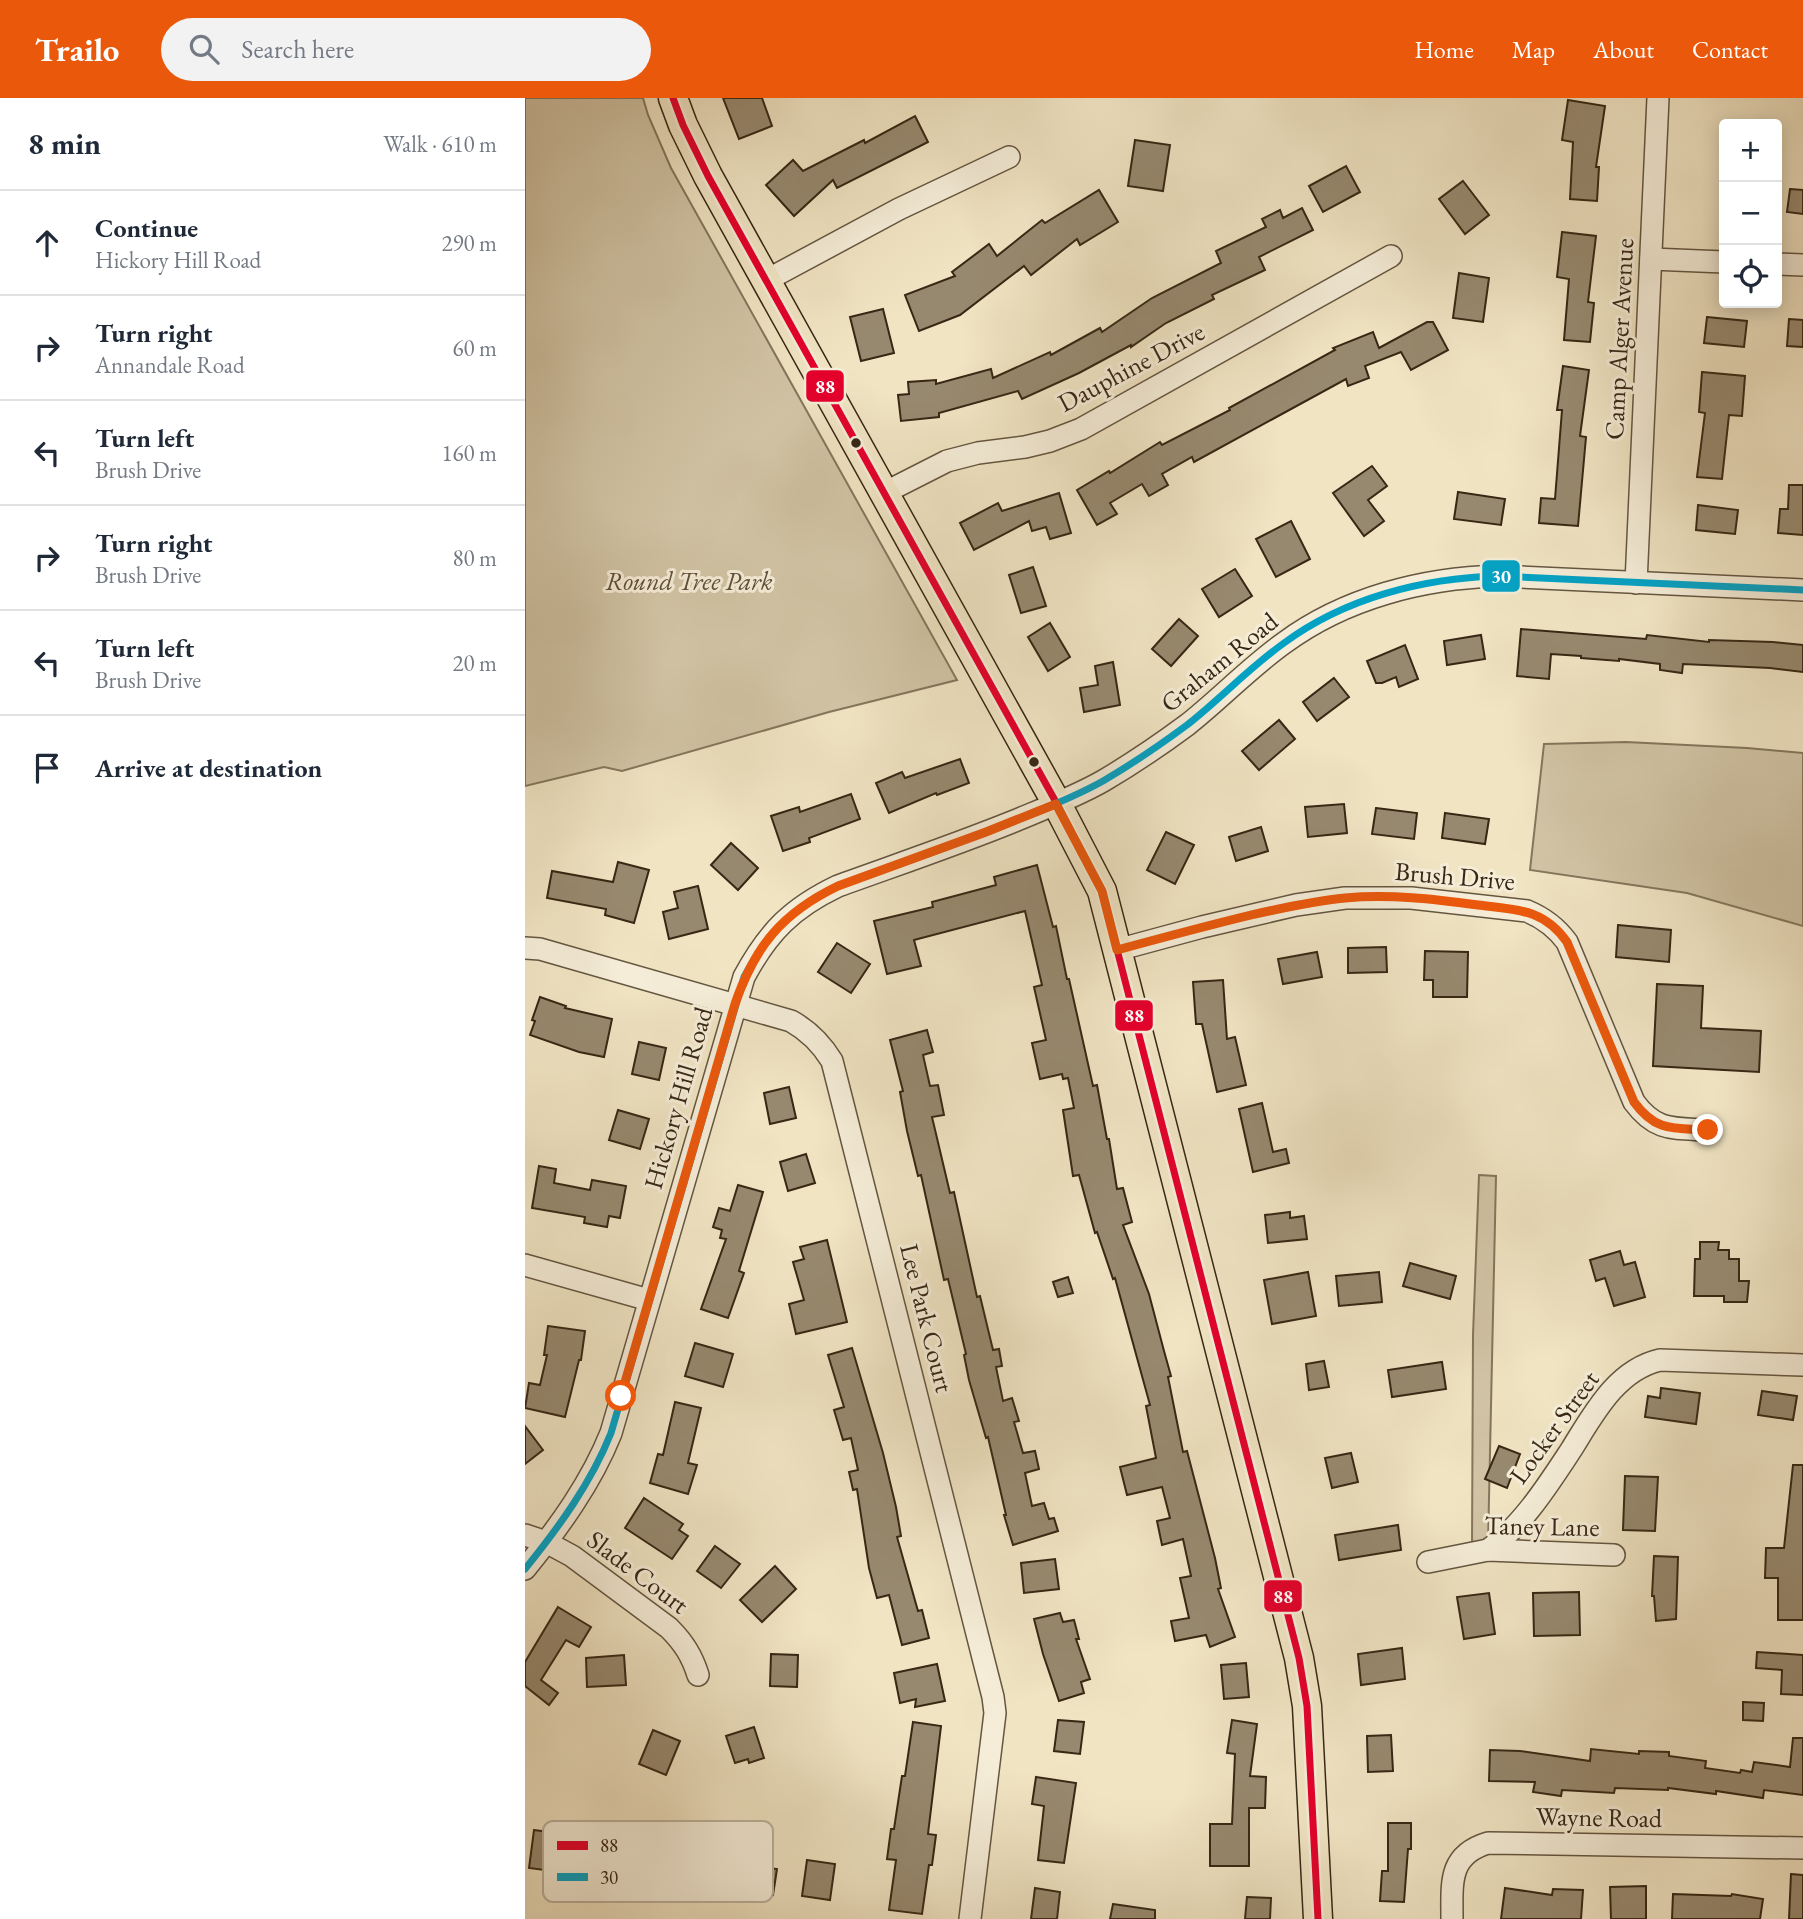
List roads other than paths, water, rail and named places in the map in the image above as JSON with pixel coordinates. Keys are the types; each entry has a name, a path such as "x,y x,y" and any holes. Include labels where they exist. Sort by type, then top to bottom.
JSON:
{"main road":[{"path":"673,98 708,176 1102,891 1299,1658 1307,1706 1318,1919"}],"street":[{"name":"Camp Alger Avenue","path":"1636,583 1658,98"},
{"path":"765,281 899,209 1009,157"},
{"name":"Dauphine Drive","path":"884,494 947,461 1050,441 1081,429 1391,256"},
{"path":"1651,259 1719,262"},
{"path":"1782,264 1803,265"},
{"name":"Graham Road","path":"1056,804 1144,756 1189,724 1286,640 1352,605 1400,589 1434,582 1498,576 1803,590"},
{"name":"Hickory Hill Road","path":"525,1569 589,1479 611,1433 735,1004 744,977 757,952 774,930 818,895 1056,804"},
{"name":"Brush Drive","path":"1117,950 1296,905 1345,898 1425,898 1527,911 1543,918 1558,930 1567,942 1634,1102 1644,1115 1655,1124 1671,1128 1708,1130"},
{"name":"Lee Park Court","path":"525,948 540,949 791,1021 807,1030 822,1045 835,1070 993,1698 995,1713 970,1919"},
{"path":"525,1265 649,1300"},
{"name":"Locker Street","path":"1487,1550 1503,1539 1519,1522 1597,1408 1632,1372 1646,1363 1660,1360 1803,1365"},
{"name":"Slade Court","path":"525,1535 546,1542 572,1556 669,1629 682,1641 692,1657 698,1675"},
{"name":"Taney Lane","path":"1428,1562 1487,1550 1614,1555"},
{"name":"Wayne Road","path":"1452,1919 1455,1870 1459,1860 1476,1846 1488,1843 1803,1848"}],"park label":[{"name":"Round Tree Park","path":"689,581"}]}
